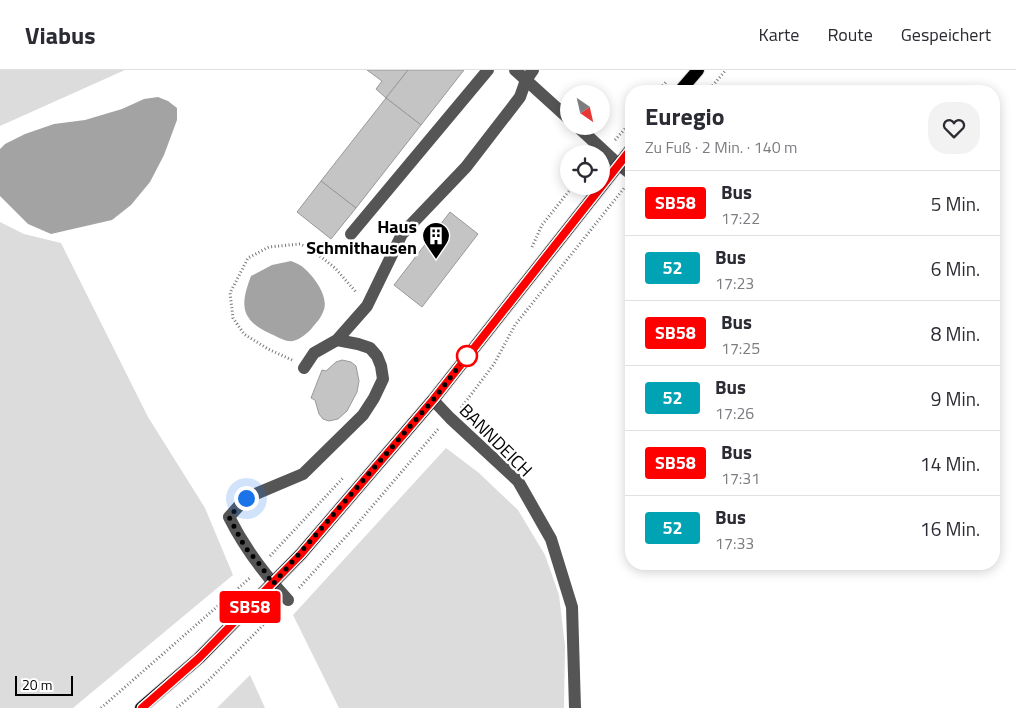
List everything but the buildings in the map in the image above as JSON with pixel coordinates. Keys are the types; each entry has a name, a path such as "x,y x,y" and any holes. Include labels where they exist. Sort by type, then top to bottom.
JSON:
{"main road":[{"path":"685,85 698,70"},
{"path":"142,708 199,658 273,584 433,400 625,157"}],"street":[{"path":"351,234 488,70"},
{"path":"515,70 530,75 560,109"},
{"path":"304,368 314,353 336,340 367,306 402,234 466,167 520,97 530,75"},
{"path":"587,135 625,169"},
{"path":"288,600 273,584 245,547 229,517 246,498 303,474 362,415 374,398 383,380 377,356 370,348 336,340"},
{"name":"BANNDEICH","path":"433,400 518,481 551,539 572,607 575,708"}],"path":[{"path":"713,85 726,70"},
{"path":"177,708 208,681 288,600 352,530 435,431 461,408 494,364 515,325 625,188"},
{"path":"531,249 542,225 565,195"},
{"path":"304,368 244,334 233,318 230,293 248,258 269,247 300,244 311,249 335,268 367,306"}],"shaded area":[{"path":"0,70 125,70 0,126"},
{"path":"158,97 168,101 177,108 177,120 164,155 150,182 131,205 112,220 51,234 28,224 0,196 0,149 5,144 25,134 54,124 85,120 122,109 144,99"},
{"path":"0,222 24,234 61,243 148,417 205,508 233,575 73,708 0,708"},
{"path":"291,261 302,266 309,273 320,289 325,301 325,307 321,316 310,330 293,341 282,339 253,323 245,311 244,303 251,276 272,265"},
{"path":"446,448 479,473 518,510 545,555 559,595 565,646 564,708 339,708 293,615"},
{"path":"250,675 265,708 217,708"}],"bus line":[{"name":"SB58","path":"142,708 199,658 301,554 433,400 625,157"}],"place":[{"name":"Haus Schmithausen","path":"436,260"}],"route":[{"path":"246,498 229,517 245,547 273,584 433,400 467,356"}]}
